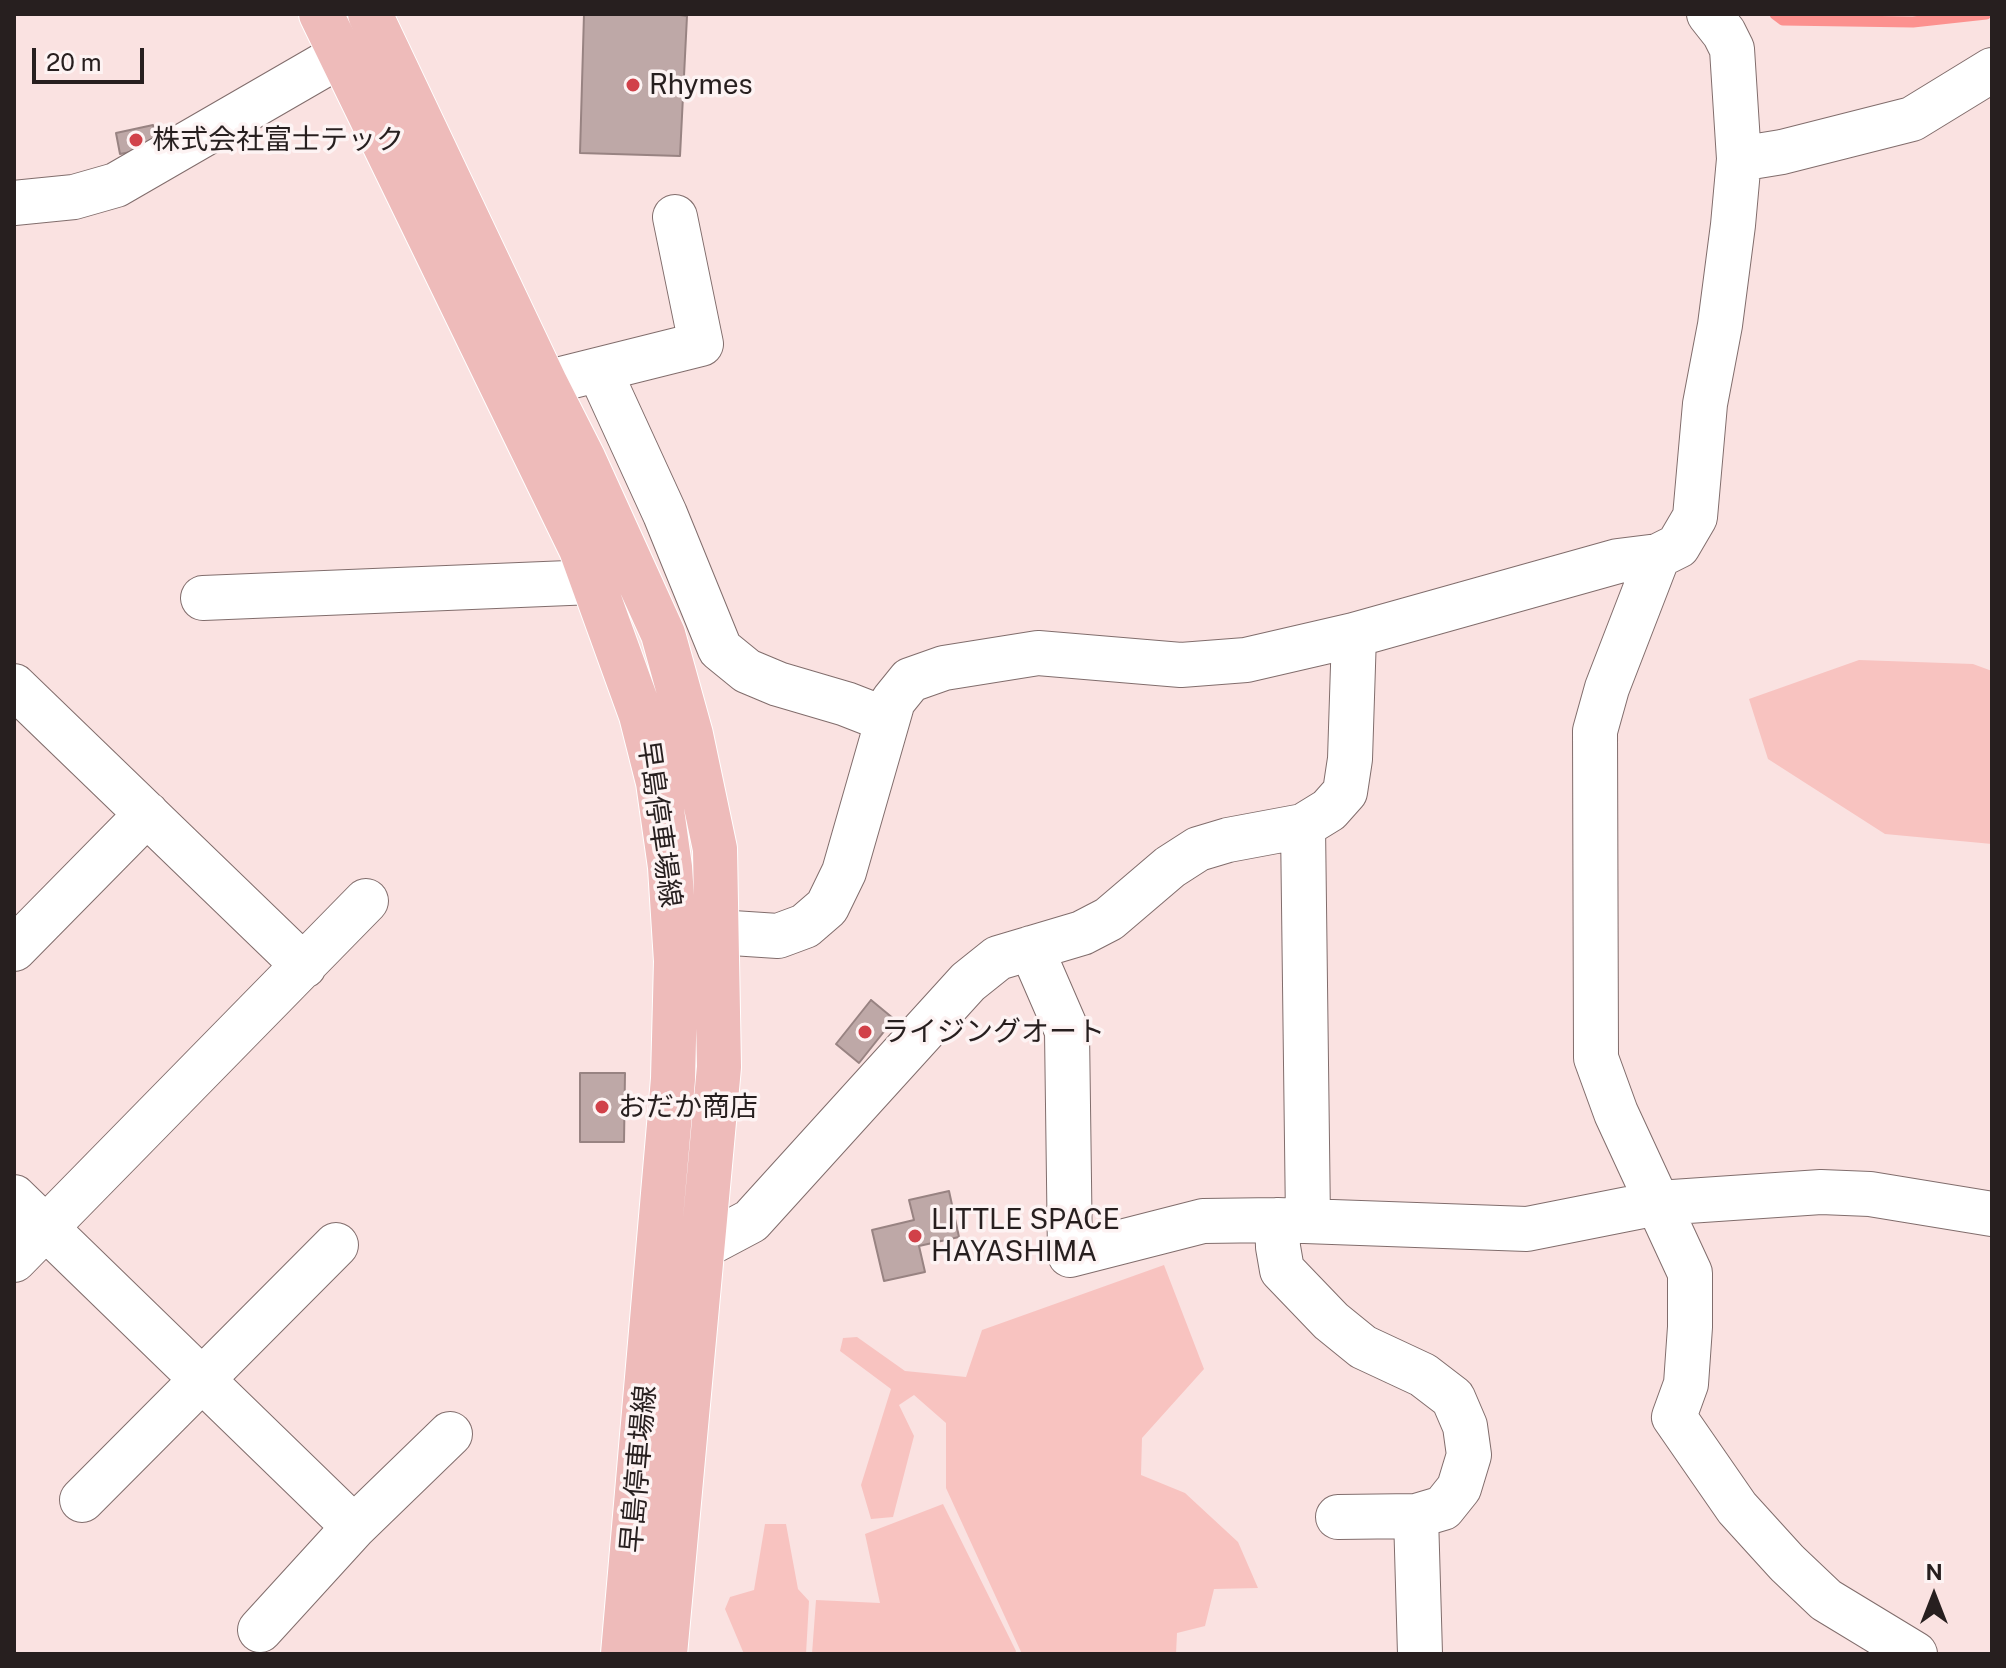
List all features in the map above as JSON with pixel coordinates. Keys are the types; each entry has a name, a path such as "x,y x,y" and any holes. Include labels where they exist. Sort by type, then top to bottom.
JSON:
{"main road":[{"name":"早島停車場線","path":"321,14 581,549 641,715 658,782 670,867 676,961 673,1079 623,1654"},
{"name":"早島停車場線","path":"375,25 584,460 663,634 691,735 715,849 719,1067 665,1654"}],"street":[{"path":"717,932 778,936 805,926 827,907 844,872 893,701 910,680 944,668 1038,653 1181,665 1246,660 1354,635 1618,561 1658,556 1678,546 1695,517 1705,404 1720,325 1739,159 1732,49 1709,14"},
{"path":"14,203 74,197 116,185 341,55 375,25"},
{"path":"1739,159 1782,152 1912,119 1992,70"},
{"path":"545,383 701,344 675,217"},
{"path":"599,370 665,514 720,649 747,671 887,720"},
{"path":"1658,556 1607,688 1595,731 1596,1058 1616,1113 1690,1273 1686,1384 1674,1417 1737,1508 1787,1563 1826,1600 1915,1654"},
{"path":"203,598 593,582"},
{"path":"659,1242 702,1247 751,1221 968,982 998,958 1082,933 1109,919 1170,867 1198,849 1303,826 1329,810 1345,792 1350,759 1354,635"},
{"path":"14,686 304,966"},
{"path":"14,949 147,814"},
{"path":"1303,826 1292,1221 1278,1247 1282,1270 1331,1321 1363,1347 1423,1375 1453,1398 1465,1426 1469,1455 1459,1488 1443,1508 1416,1516 1338,1517"},
{"path":"14,1260 366,901"},
{"path":"1031,948 1067,1031 1070,1255 1203,1221 1527,1229 1658,1203 1821,1192 1870,1194 1992,1214"},
{"path":"14,1197 354,1527"},
{"path":"82,1500 336,1245"},
{"path":"260,1630 354,1527 450,1434"},
{"path":"1416,1516 1420,1654"}],"shaded area":[{"path":"1859,660 1973,664 1992,671 1992,844 1885,834 1768,759 1749,699"},
{"path":"1164,1265 1204,1369 1142,1438 1141,1475 1185,1493 1238,1542 1258,1588 1214,1589 1205,1626 1177,1633 1176,1654 1022,1654 946,1488 946,1423 914,1395 899,1405 914,1436 893,1517 871,1519 861,1485 891,1389 840,1351 843,1338 857,1337 905,1371 966,1377 982,1330"},
{"path":"943,1504 1015,1654 812,1654 816,1600 880,1603 865,1534"},
{"path":"765,1524 786,1524 798,1589 809,1601 806,1654 744,1654 725,1609 730,1597 754,1590"}],"building":[{"name":"Rhymes","path":"584,14 687,16 680,156 580,153"},
{"name":"株式会社富士テック","path":"153,125 157,147 120,154 116,133"},
{"path":"871,1000 894,1019 859,1063 836,1044"},
{"name":"おだか商店","path":"580,1073 625,1073 624,1142 580,1142"},
{"path":"949,1191 959,1237 919,1246 925,1272 884,1281 872,1230 914,1220 909,1200"}],"waterway":[{"path":"1775,14 1783,20 1913,22 1986,14"}],"place":[{"name":"Rhymes","path":"633,85"},
{"name":"株式会社富士テック","path":"136,140"},
{"name":"ライジングオート","path":"865,1032"},
{"name":"おだか商店","path":"602,1107"},
{"name":"LITTLE SPACE HAYASHIMA","path":"915,1236"}]}
